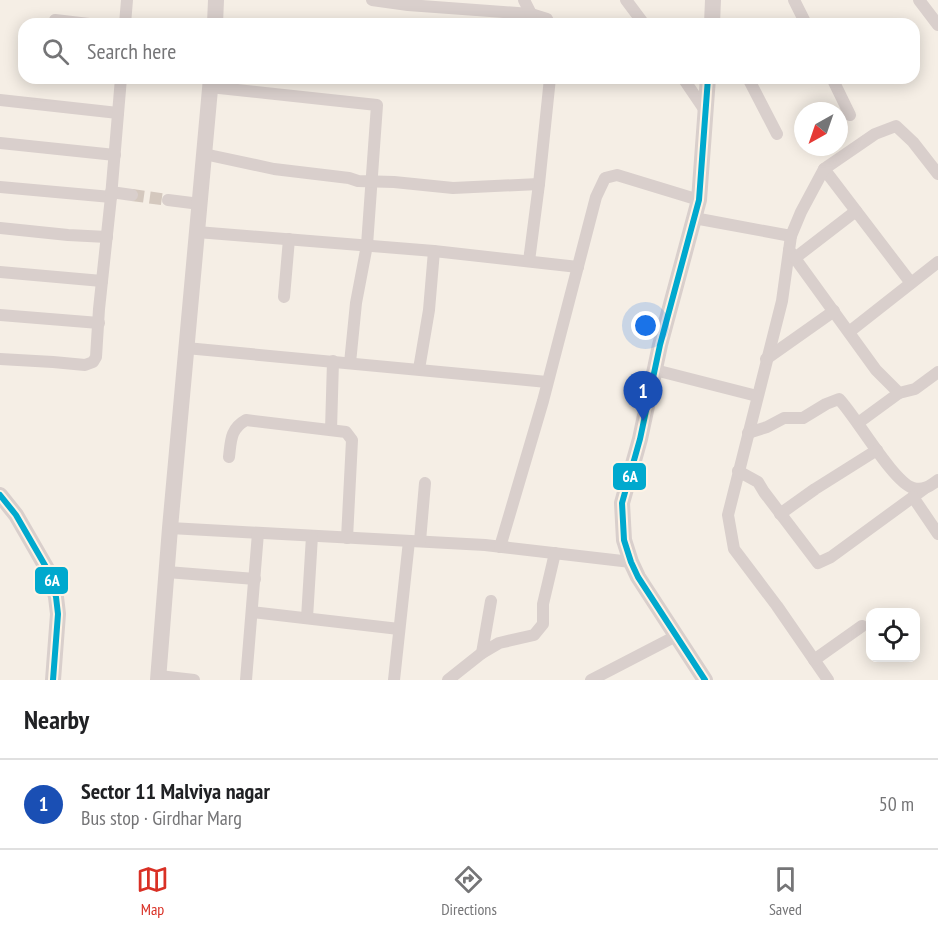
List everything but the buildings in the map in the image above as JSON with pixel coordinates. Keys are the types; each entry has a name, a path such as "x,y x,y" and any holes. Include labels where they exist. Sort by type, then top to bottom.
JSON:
{"street":[{"path":"126,18 127,0"},
{"path":"214,18 216,0"},
{"path":"372,0 474,5 544,18"},
{"path":"524,0 531,14"},
{"path":"626,0 640,18"},
{"path":"794,0 803,18"},
{"path":"919,0 938,25"},
{"path":"712,1 712,18"},
{"path":"0,359 85,365 93,362 96,357 120,84"},
{"path":"194,680 158,678 210,84"},
{"path":"225,84 377,105 368,245 356,303 350,363"},
{"path":"530,261 549,84"},
{"path":"686,84 706,112"},
{"path":"705,680 638,577 624,540 622,503 640,440 660,345 699,200 708,84"},
{"path":"751,84 777,134"},
{"path":"835,84 850,115"},
{"path":"0,100 118,114"},
{"path":"828,680 734,549 728,515 782,301 792,254 791,236 824,169 875,134 896,126 913,142 938,174"},
{"path":"0,143 115,154"},
{"path":"204,154 274,169 358,181 453,188 540,184"},
{"path":"824,169 911,283"},
{"path":"500,547 596,197 605,178 617,175 699,200"},
{"path":"0,187 132,195"},
{"path":"168,200 200,204"},
{"path":"792,254 856,211"},
{"path":"694,218 791,236"},
{"path":"0,228 107,237"},
{"path":"197,232 434,251 578,267"},
{"path":"284,297 289,239"},
{"path":"419,369 429,310 434,251"},
{"path":"792,254 876,370 899,393"},
{"path":"849,332 938,262"},
{"path":"0,272 102,281"},
{"path":"766,359 834,311"},
{"path":"0,315 99,323"},
{"path":"186,348 547,382"},
{"path":"331,430 333,362"},
{"path":"655,370 757,396"},
{"path":"858,423 899,393 915,389 938,372"},
{"path":"748,433 767,427 784,417 803,418 839,399 901,480 912,488 924,489"},
{"path":"229,457 231,436 237,425 246,420 346,432 352,440 347,537"},
{"path":"780,514 877,450"},
{"path":"738,471 758,482 818,563 831,557 938,480"},
{"path":"394,680 399,629 425,483"},
{"path":"0,495 16,516 50,574 58,614 54,680"},
{"path":"913,498 938,534"},
{"path":"170,528 500,547 631,562"},
{"path":"246,680 258,533"},
{"path":"307,618 312,536"},
{"path":"448,680 482,653 499,643 534,635 543,624 543,604 555,553"},
{"path":"167,572 255,579"},
{"path":"482,653 490,601"},
{"path":"252,612 399,629"},
{"path":"814,660 862,626"},
{"path":"591,680 675,636"}],"tunnel":[{"path":"132,195 168,200"}],"transit line":[{"name":"6A","path":"705,680 638,577 624,540 622,503 640,439 660,345 699,200 708,84"},
{"name":"6A","path":"0,495 16,515 50,574 58,614 53,680"}],"place":[{"name":"Sector 11 Malviya nagar","path":"643,421"}]}
